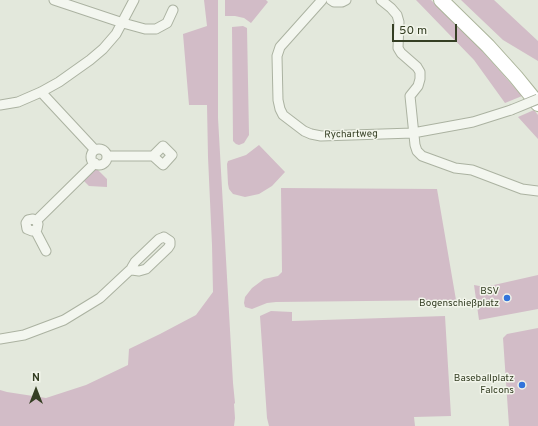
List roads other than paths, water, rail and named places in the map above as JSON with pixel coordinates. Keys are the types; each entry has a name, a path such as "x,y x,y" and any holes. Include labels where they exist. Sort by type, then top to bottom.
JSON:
{"main road":[{"path":"441,0 488,46 538,104"}],"street":[{"path":"54,0 142,29 156,29 167,23 173,10"},
{"path":"0,105 18,102 41,92 76,70 103,49 123,23 134,0"},
{"name":"Rychartweg","path":"322,0 285,40 278,52 278,100 280,109 284,115 304,131 321,136 413,133 474,122 511,110 538,99"},
{"path":"331,0 334,2 342,2 346,0"},
{"path":"381,0 397,15 399,22 398,48 417,66 420,72 418,86 410,96 414,145 417,151 422,156 455,168 480,172 522,189 538,191"},
{"path":"41,92 95,150 103,150 107,156"},
{"path":"95,150 91,156 93,162 102,164 106,161 107,156"},
{"path":"107,156 153,156"},
{"path":"46,251 36,226 95,163"},
{"path":"0,339 24,335 64,320 100,298 131,269"}],"place":[{"name":"BSV Bogenschießplatz","path":"507,298"},
{"name":"Baseballplatz Falcons","path":"522,385"}]}
